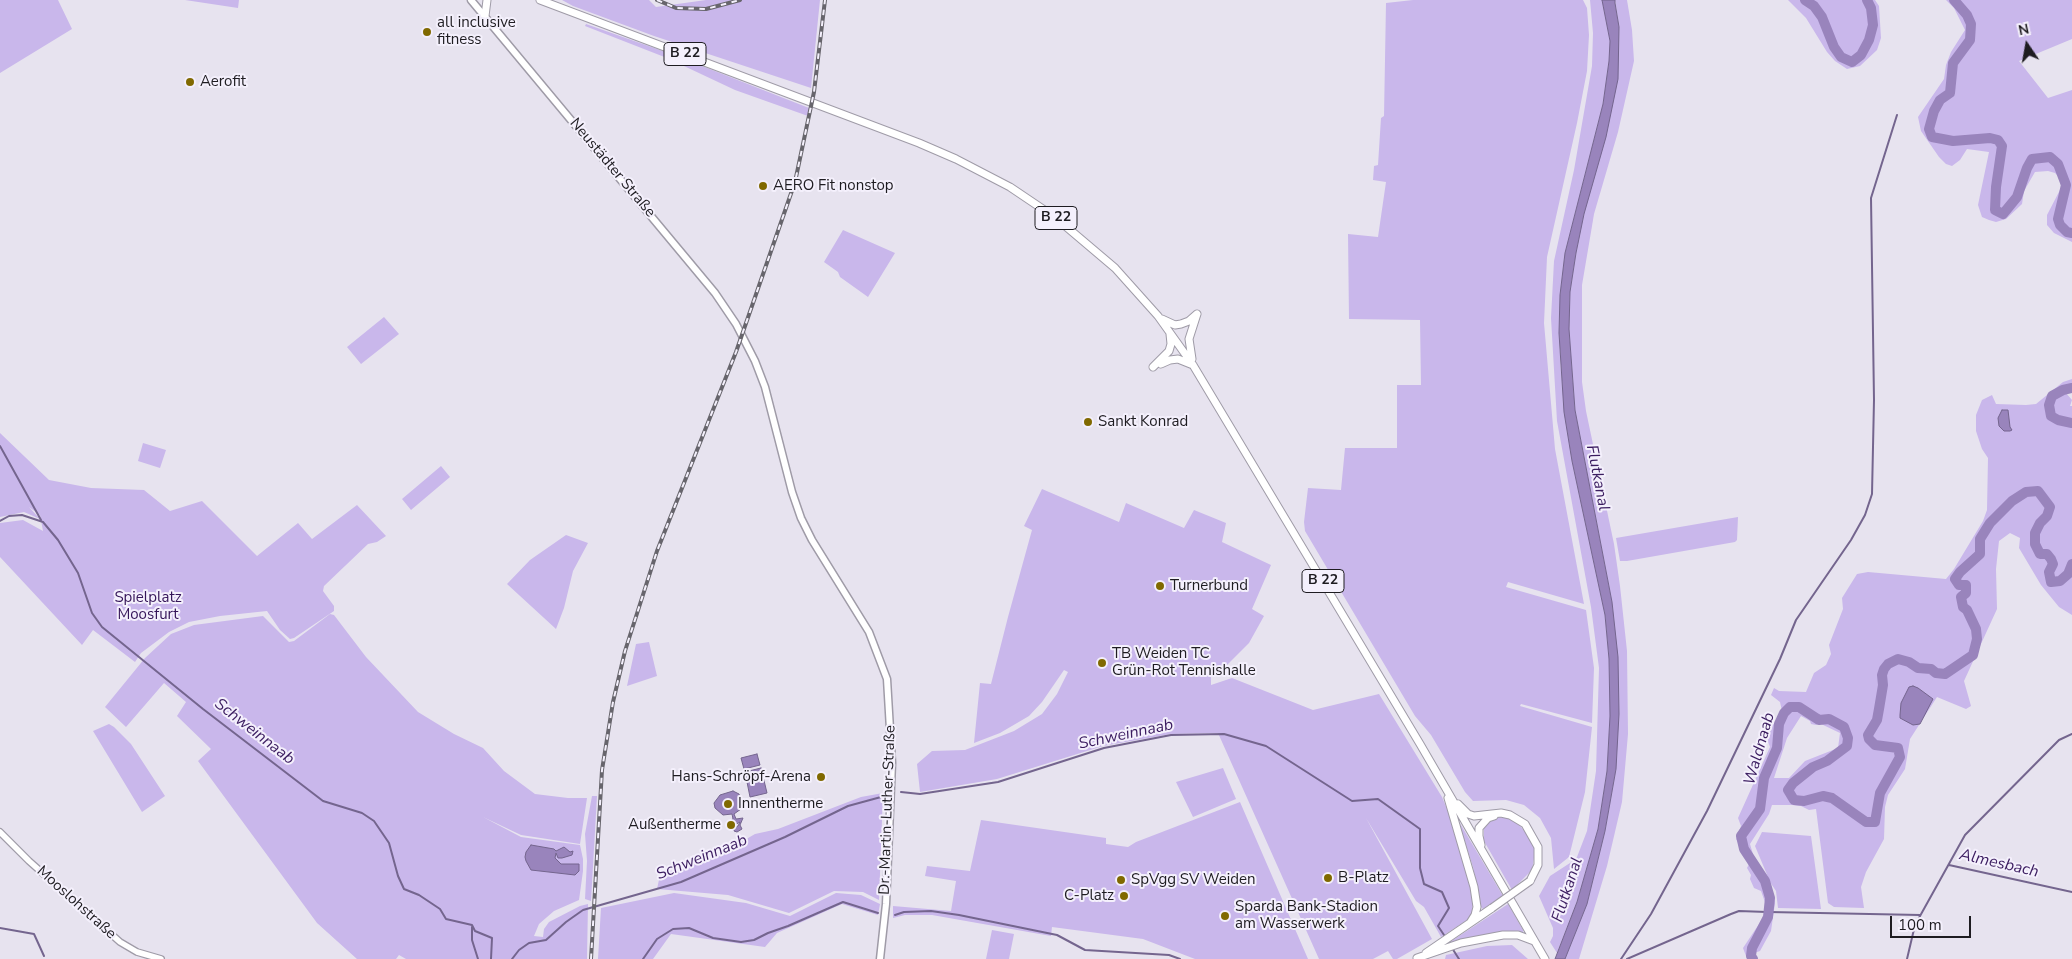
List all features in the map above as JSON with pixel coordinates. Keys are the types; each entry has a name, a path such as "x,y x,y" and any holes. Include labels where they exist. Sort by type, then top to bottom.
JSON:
{"main road":[{"name":"Neustädter Straße","path":"471,0 716,293 746,342"},
{"path":"485,16 487,0"},
{"name":"B 22","path":"540,0 919,143 990,176 1056,218 1115,268 1158,316 1193,364 1447,790 1543,956"},
{"path":"1158,316 1176,325 1189,321 1197,314 1189,339 1193,364 1178,359 1153,367 1169,351 1171,337 1168,329"},
{"name":"Dr.-Martin-Luther-Straße","path":"746,342 765,387 792,492 801,518 812,540 869,632 887,679 892,747 891,790 886,904 880,959"},
{"path":"1417,959 1435,950 1530,881 1538,865 1539,855 1536,840 1526,824 1510,815 1501,813 1474,816 1468,814 1447,790"},
{"name":"B 22","path":"1447,790 1474,887 1476,907 1475,915 1470,923"},
{"path":"1486,859 1478,836 1479,828 1488,818 1501,813"},
{"path":"1435,950 1480,939 1518,935 1535,941"}],"street":[{"name":"Mooslohstraße","path":"0,832 29,861 120,942 137,952 161,959"}],"green space":[{"path":"0,0 58,0 72,29 0,73"},
{"path":"185,0 239,0 238,8"},
{"path":"562,0 649,0 656,7 706,0 820,0 811,88 654,36 573,6"},
{"path":"1413,0 1583,0 1587,8 1589,35 1587,71 1547,257 1544,323 1555,449 1584,604 1508,582 1506,587 1586,610 1594,668 1592,723 1521,704 1520,706 1592,727 1585,792 1569,857 1554,869 1551,838 1540,818 1524,805 1506,800 1473,801 1465,792 1431,735 1415,716 1305,531 1304,522 1308,488 1341,490 1345,448 1397,448 1397,385 1421,385 1420,320 1349,319 1348,234 1378,237 1386,182 1373,180 1374,166 1378,165 1381,118 1384,116 1386,3"},
{"path":"1590,0 1602,0 1610,41 1609,61 1603,104 1565,253 1560,295 1559,333 1561,372 1572,461 1605,615 1609,659 1610,716 1607,771 1598,829 1577,902 1557,953 1550,942 1553,936 1553,928 1539,896 1550,876 1577,857 1587,831 1596,771 1599,668 1591,607 1557,421 1551,318 1554,261 1574,170 1592,66 1593,33"},
{"path":"1615,0 1627,0 1632,30 1634,61 1618,132 1594,214 1582,285 1582,382 1586,411 1614,544 1620,586 1627,651 1628,734 1622,802 1607,866 1579,959 1565,959 1587,904 1605,831 1616,769 1612,602 1575,410 1569,329 1570,292 1576,253 1619,27"},
{"path":"1788,0 1875,0 1879,6 1881,38 1877,50 1860,66 1847,69 1835,61 1827,52 1806,18"},
{"path":"1946,0 2072,0 2072,39 2019,61 2048,98 2072,90 2072,242 2054,233 2047,225 2047,215 2061,188 2060,178 2055,173 2048,171 2035,172 2024,191 2022,204 2006,219 1996,222 1989,220 1982,217 1978,205 1989,152 1967,149 1960,160 1952,166 1946,164 1939,157 1921,131 1918,117 1944,79 1946,65 1951,52 1965,30 1954,8"},
{"path":"586,24 674,55 809,108 808,116 735,90 667,58 585,26"},
{"path":"843,230 895,253 868,297 840,277 838,272 824,262"},
{"path":"384,317 399,334 361,364 347,347"},
{"path":"2072,379 2072,391 2066,393 2072,400 2070,406 2072,406 2072,615 2059,607 2041,585 2019,548 2020,538 2010,533 1999,541 1996,569 1997,609 1964,681 1971,706 1966,709 1937,697 1910,739 1905,769 1888,795 1885,807 1884,839 1866,872 1861,887 1864,908 1834,907 1828,903 1816,809 1809,810 1801,806 1792,805 1772,805 1769,814 1750,844 1755,861 1768,877 1755,846 1762,832 1811,836 1821,909 1778,908 1776,891 1770,882 1775,903 1771,931 1760,951 1746,956 1743,948 1763,918 1766,905 1761,891 1754,888 1747,868 1749,864 1736,839 1741,826 1738,818 1770,747 1767,739 1769,728 1771,724 1778,725 1782,711 1780,702 1771,695 1774,688 1779,691 1806,692 1814,673 1826,665 1831,654 1829,645 1843,609 1842,598 1857,574 1868,572 1946,579 1983,521 1987,510 1988,458 1982,449 1976,431 1976,415 1982,400 1992,395 1996,404 2036,404 2063,382","holes":["1801,716 1810,721 1811,724 1816,725 1819,723 1840,733 1838,748 1805,761 1789,778 1774,778 1787,738"]},
{"name":"Spielplatz Moosfurt","path":"0,433 49,480 91,488 144,490 170,511 202,501 257,556 298,523 312,539 357,505 386,536 377,542 368,544 324,586 323,591 334,606 334,611 294,638 290,639 280,630 267,611 220,616 189,622 169,632 141,653 135,662 93,630 82,645 0,557 0,523 23,520 43,531 40,515 29,507 40,519 24,512 0,517"},
{"path":"143,443 166,450 160,468 138,461"},
{"path":"441,466 450,477 411,510 402,499"},
{"path":"1042,489 1119,522 1126,503 1184,528 1194,510 1226,523 1222,542 1271,565 1252,609 1264,616 1249,643 1218,674 1211,677 1211,685 1232,678 1313,710 1379,694 1442,797 1455,828 1466,863 1473,897 1472,914 1467,920 1441,937 1424,907 1416,901 1366,818 1432,939 1397,959 1393,959 1388,951 1373,959 1319,959 1218,733 1171,734 1103,746 997,779 920,792 917,764 932,751 965,750 1014,731 1042,714 1057,694 1068,672 1064,670 1042,702 1029,716 1000,733 974,743 980,683 991,684 1032,530 1024,526"},
{"path":"1738,517 1737,540 1735,542 1620,561 1616,538"},
{"path":"566,535 588,543 573,571 564,608 556,629 507,584 530,560"},
{"path":"330,614 334,615 366,657 418,712 454,734 483,748 504,771 535,794 587,798 580,844 521,835 483,817 521,837 580,845 583,871 579,900 554,911 539,924 534,936 543,937 544,929 549,922 580,906 588,904 587,959 406,959 399,955 396,959 357,959 317,923 198,761 211,749 177,716 186,702 164,683 126,727 105,707 145,658 171,634 194,625 263,616 289,642 294,641"},
{"path":"649,642 657,676 627,686 636,644"},
{"path":"109,724 131,744 165,796 142,812 93,731"},
{"path":"1223,768 1236,799 1193,817 1176,782"},
{"path":"883,793 879,900 863,892 834,891 789,913 728,895 657,889 660,875 724,852 755,834 778,829 861,797"},
{"path":"592,796 597,796 591,901 585,899 587,861 585,834"},
{"name":"SpVgg SV Weiden","path":"1240,802 1308,959 1195,959 1143,939 1052,927 1051,936 932,915 905,915 893,918 893,906 951,911 956,881 925,876 927,866 970,871 981,820 1106,838 1106,844 1128,847 1136,842"},
{"path":"1496,817 1508,818 1518,823 1532,841 1535,852 1532,870 1512,890 1484,841 1484,826 1489,820"},
{"path":"1458,820 1503,896 1483,909 1473,867"},
{"path":"674,893 746,903 790,916 836,893 861,895 880,904 878,915 842,904 777,933 765,947 671,934 653,959 598,959 601,908"},
{"path":"1508,904 1523,933 1447,944"},
{"path":"992,930 1014,934 1009,959 986,959"},
{"path":"1512,945 1528,959 1445,959 1446,955 1487,946"}],"shaded area":[{"path":"1602,0 1615,0 1619,27 1618,79 1606,137 1584,214 1576,253 1570,292 1569,329 1575,410 1612,602 1618,657 1619,714 1616,769 1605,831 1587,904 1565,959 1555,959 1577,902 1598,829 1607,771 1610,716 1609,659 1605,615 1572,461 1564,412 1559,333 1560,295 1565,253 1603,104 1609,61 1610,41"},
{"path":"2002,410 2008,410 2012,430 2010,431 2004,431 1999,426 1998,418"},
{"path":"1913,686 1933,699 1920,724 1913,725 1900,718 1900,715 1901,703 1909,687"},
{"path":"757,754 760,765 744,769 741,758"},
{"path":"761,768 767,793 750,797 745,772"},
{"name":"Innentherme","path":"733,791 739,794 742,805 741,809 734,814 736,819 743,818 740,825 742,829 737,832 734,831 734,828 740,822 733,826 728,825 728,822 733,819 732,814 723,815 715,808 714,803 720,795"},
{"path":"531,845 556,851 564,847 570,852 573,851 572,855 562,858 558,858 556,853 555,858 561,864 579,864 579,871 575,875 531,870 525,857"}],"waterway":[{"name":"Waldnaab","path":"1805,0 1814,6 1822,17 1834,47 1841,57 1852,62 1861,55 1869,40 1873,25 1871,8 1867,0"},
{"name":"Waldnaab","path":"1954,0 1967,15 1971,24 1970,40 1953,63 1950,93 1940,100 1934,111 1929,129 1932,137 1953,141 1990,138 1998,140 2002,146 1996,187 1995,210 2003,214 2017,197 2032,159 2050,157 2058,164 2066,185 2058,219 2060,225 2067,232 2072,233"},
{"path":"1621,959 1651,914 1707,811 1780,659 1796,620 1851,540 1865,515 1872,494 1874,400 1871,198 1897,115"},
{"name":"Waldnaab","path":"2072,388 2052,396 2049,405 2051,416 2058,420 2072,423"},
{"path":"0,446 41,520"},
{"name":"Waldnaab","path":"1753,959 1751,956 1752,948 1768,917 1770,898 1765,881 1744,849 1741,836 1760,809 1764,778 1777,748 1779,724 1784,713 1790,707 1799,707 1819,720 1829,719 1844,727 1848,738 1847,746 1827,761 1813,767 1793,783 1788,790 1794,800 1804,801 1823,796 1832,798 1866,822 1875,822 1880,793 1900,757 1898,748 1875,745 1868,735 1877,720 1884,669 1888,664 1898,659 1909,662 1918,668 1931,669 1936,673 1945,674 1973,655 1977,639 1976,629 1967,610 1963,607 1961,597 1966,593 1966,585 1959,585 1955,579 1980,554 1980,539 1990,523 2012,501 2026,492 2038,491 2050,507 2047,516 2040,523 2035,533 2035,544 2040,554 2047,554 2051,559 2053,564 2049,572 2051,582 2060,581 2068,574 2072,564"},
{"name":"Schweinnaab","path":"0,521 9,516 22,515 43,522 58,540 78,573 92,613 102,627 203,709 323,801 362,813 374,821 389,843 398,876 404,889 419,895 440,909 446,919 472,925 475,931 492,938 491,959"},
{"name":"Schweinnaab","path":"901,792 920,794 998,782 1104,748 1171,735 1224,734 1266,746 1352,801 1378,799 1420,829 1420,868 1424,884 1442,892 1449,908 1438,926 1446,938"},
{"path":"1907,959 1915,925 1965,835 2059,740 2072,734"},
{"name":"Schweinnaab","path":"512,959 519,950 529,943 546,940 583,910 681,882 785,837 848,806 881,797"},
{"name":"Almesbach","path":"1949,865 2072,892"},
{"path":"643,959 657,939 673,929 689,928 713,938 741,942 754,940 843,902 878,913"},
{"path":"895,915 904,912 931,911 959,915 1057,935 1085,950 1169,955 1180,959"},
{"name":"Almesbach","path":"1627,959 1739,911 1767,912"},
{"name":"Almesbach","path":"1769,912 1920,915"},
{"path":"472,927 472,940 478,959"},
{"path":"0,928 34,934 44,956"},
{"name":"Schweinnaab","path":"1452,948 1459,959"}],"railway":[{"path":"657,0 676,8 706,9 740,0"},
{"path":"591,959 602,770 613,702 625,651 657,551 736,352 795,182 814,92 825,0"}],"place":[{"name":"all inclusive fitness","path":"427,32"},
{"name":"Aerofit","path":"190,82"},
{"name":"AERO Fit nonstop","path":"763,186"},
{"name":"Sankt Konrad","path":"1088,422"},
{"name":"Turnerbund","path":"1160,586"},
{"name":"TB Weiden TC Grün-Rot Tennishalle","path":"1102,663"},
{"name":"Hans-Schröpf-Arena","path":"821,777"},
{"name":"Innentherme","path":"728,804"},
{"name":"Außentherme","path":"731,825"},
{"name":"B-Platz","path":"1328,878"},
{"name":"SpVgg SV Weiden","path":"1121,880"},
{"name":"C-Platz","path":"1124,896"},
{"name":"Sparda Bank-Stadion am Wasserwerk","path":"1225,916"}],"water label":[{"name":"Flutkanal","path":"1597,478"},
{"name":"Flutkanal","path":"1568,890"}]}
